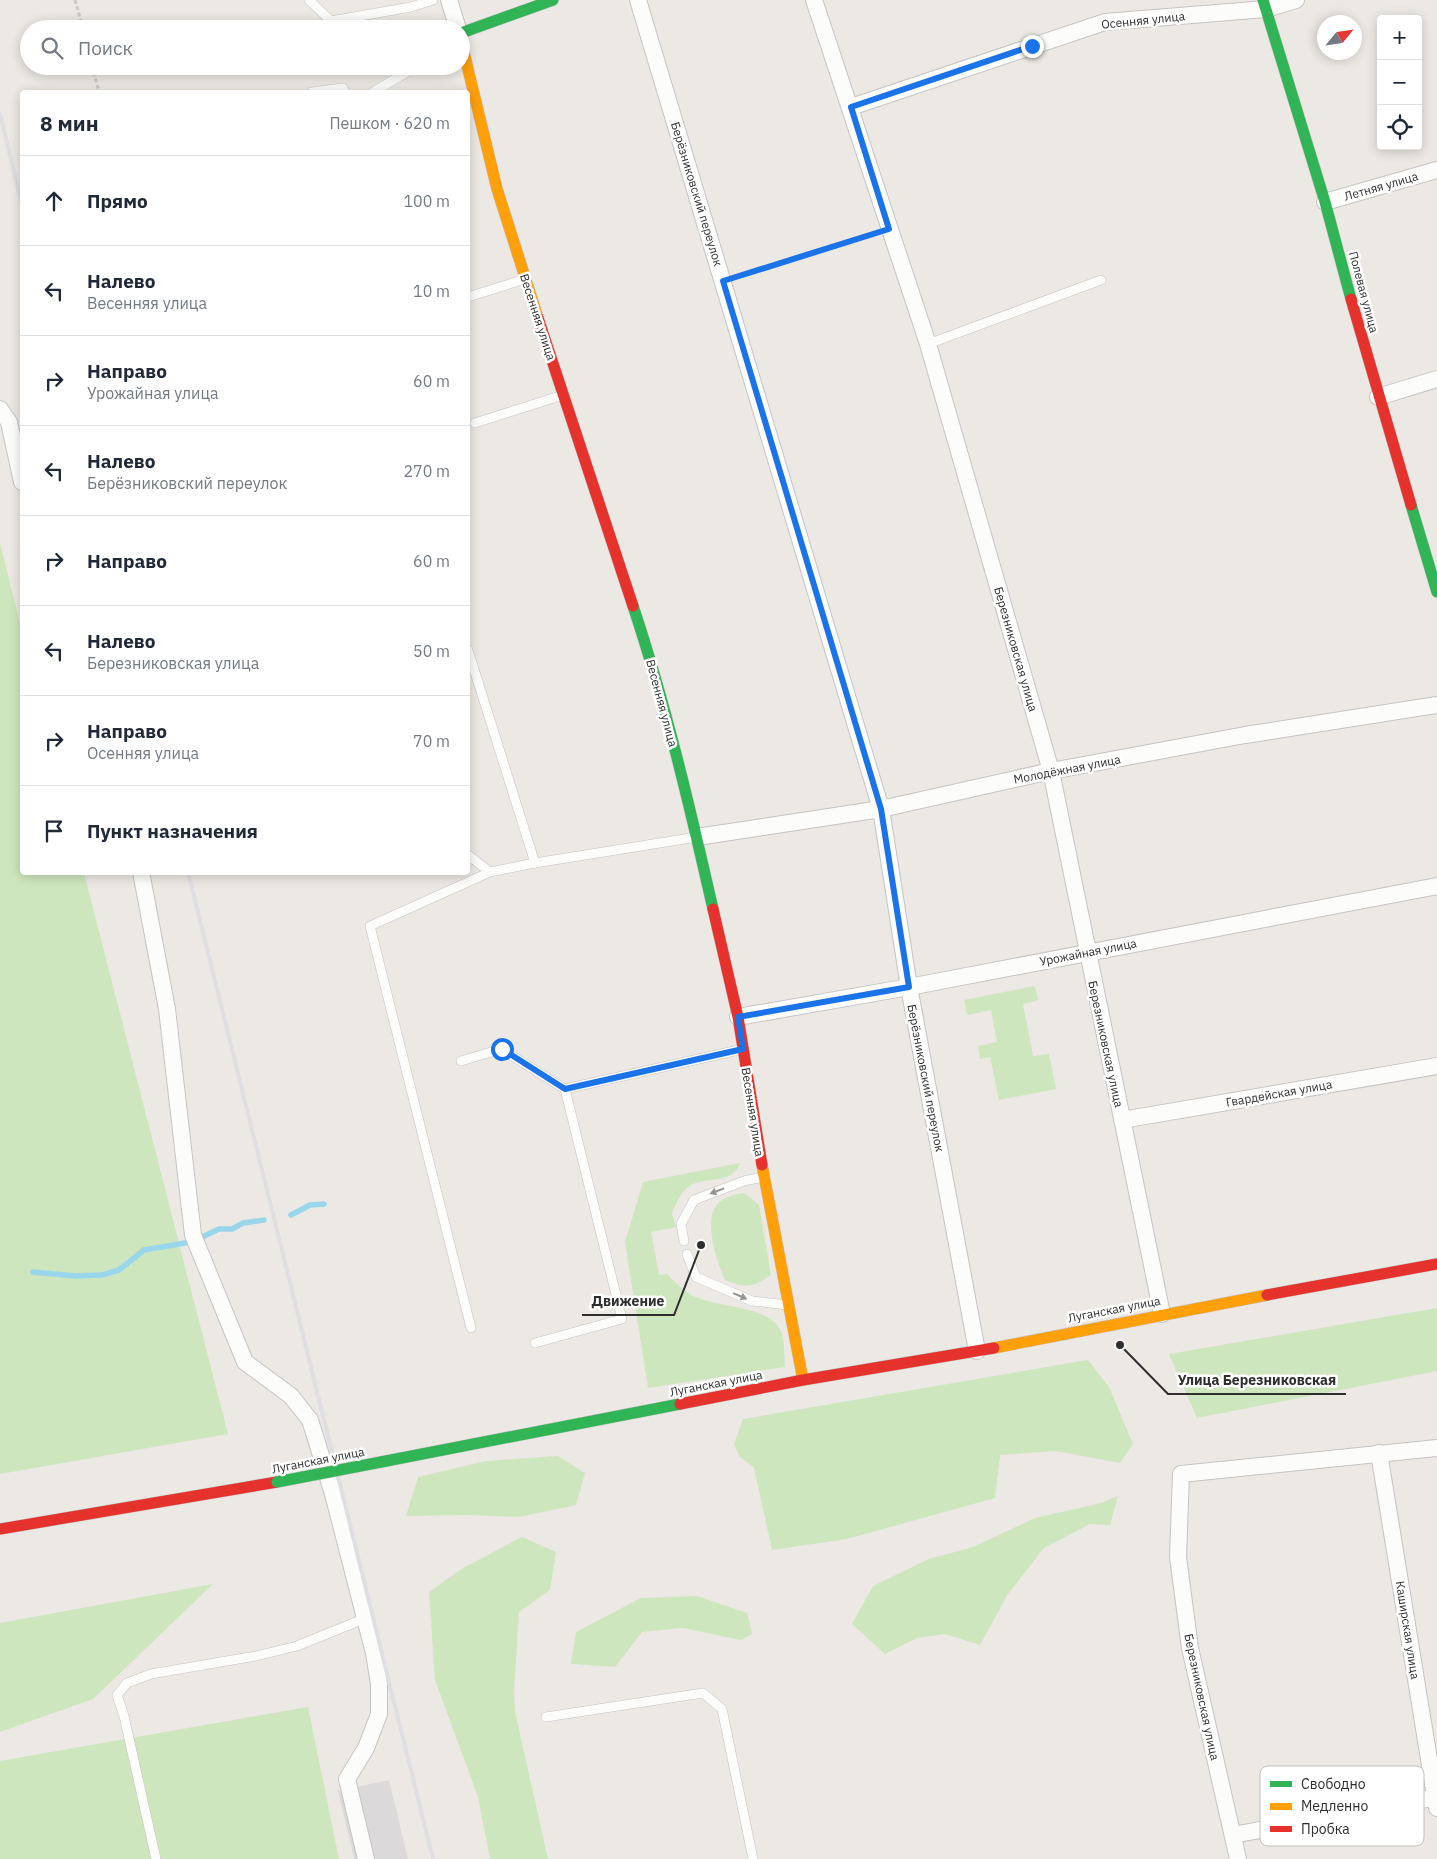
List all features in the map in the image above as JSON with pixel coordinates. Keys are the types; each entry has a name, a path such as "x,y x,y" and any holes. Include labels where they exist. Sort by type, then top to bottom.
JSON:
{"main road":[{"path":"470,30 552,0"},
{"name":"Полевая улица","path":"1264,4 1325,202 1378,397 1437,592"},
{"name":"Весенняя улица","path":"470,75 498,189 563,395 647,647 697,837 738,1017 764,1177 803,1380"},
{"name":"Луганская улица","path":"0,1529 277,1482 803,1380 978,1351 1162,1314 1437,1264"}],"street":[{"path":"449,0 455,20"},
{"name":"Берёзниковский переулок","path":"638,0 881,809 909,987 978,1351"},
{"name":"Березниковская улица","path":"814,0 928,344 1051,771 1086,952 1162,1314"},
{"name":"Осенняя улица","path":"851,107 1105,22 1296,0"},
{"name":"Летняя улица","path":"1325,202 1437,170"},
{"path":"1378,397 1437,379"},
{"path":"0,410 9,422 20,473"},
{"name":"Молодёжная улица","path":"697,837 881,809 1051,771 1245,735 1437,705"},
{"path":"142,875 167,1009 193,1235 245,1362 291,1396 310,1420 333,1494 366,1618 380,1684 379,1714 366,1748 347,1780 366,1859"},
{"name":"Урожайная улица","path":"738,1017 909,987 1437,886"},
{"name":"Гвардейская улица","path":"1122,1120 1437,1066"},
{"path":"1379,1453 1437,1448"},
{"name":"Березниковская улица","path":"1238,1859 1190,1648 1178,1557 1181,1474 1379,1453"},
{"name":"Каширская улица","path":"1379,1453 1436,1801"},
{"path":"1233,1835 1260,1830"}],"lane":[{"path":"309,0 330,20"},
{"path":"337,20 411,7 433,0"},
{"path":"376,90 402,75"},
{"path":"328,90 343,88 344,90"},
{"path":"470,296 526,278"},
{"path":"928,344 1101,280"},
{"path":"475,424 563,395"},
{"path":"470,656 535,863"},
{"path":"472,1328 370,926 490,872 697,837"},
{"path":"470,857 490,872"},
{"path":"461,1061 502,1049 565,1089 622,1319 535,1343"},
{"path":"565,1089 743,1049"},
{"path":"684,1241 681,1224 694,1200 744,1181 764,1177"},
{"path":"687,1254 696,1277 752,1301 788,1305"},
{"path":"156,1859 124,1716 117,1695 127,1683 151,1674 256,1656 297,1646 366,1618"},
{"path":"546,1717 703,1693 722,1709 753,1859"}],"path":[{"path":"76,0 81,20"},
{"path":"94,75 98,90"},
{"path":"723,281 889,229"}],"shaded area":[{"path":"389,1780 408,1859 354,1859 338,1791"}],"green space":[{"path":"0,543 20,623 20,875 85,875 228,1434 0,1474"},
{"path":"1035,986 1038,1000 1023,1004 1033,1056 1049,1054 1056,1089 999,1100 990,1057 980,1059 978,1046 997,1042 991,1010 967,1015 964,1000"},
{"path":"740,1163 731,1175 725,1178 702,1181 688,1187 680,1196 672,1214 676,1227 651,1232 659,1275 667,1274 685,1291 698,1298 745,1309 768,1317 781,1332 784,1345 785,1367 648,1388 625,1242 643,1182"},
{"path":"744,1193 759,1205 771,1275 749,1285 725,1280 713,1243 711,1223 714,1209 718,1203 733,1195"},
{"path":"1437,1308 1437,1371 1197,1418 1169,1354"},
{"path":"1088,1360 1109,1387 1133,1444 1120,1463 1056,1451 1000,1455 995,1498 847,1539 772,1550 754,1468 739,1456 734,1444 743,1419"},
{"path":"558,1456 585,1473 576,1505 519,1517 469,1515 406,1516 418,1477 486,1461"},
{"path":"1118,1496 1110,1525 1090,1524 1044,1548 1008,1594 980,1645 945,1634 917,1638 885,1654 852,1624 873,1586 929,1559 973,1547 1035,1518 1101,1503"},
{"path":"522,1537 556,1552 550,1590 519,1612 514,1691 515,1711 548,1859 490,1859 478,1797 435,1680 429,1592 463,1568"},
{"path":"213,1584 93,1699 0,1732 0,1623"},
{"path":"697,1596 747,1613 752,1634 741,1640 683,1628 642,1632 615,1667 571,1664 576,1632 641,1598"},
{"path":"308,1707 339,1859 0,1859 0,1761"}],"waterway":[{"path":"291,1215 310,1205 324,1204"},
{"path":"202,1237 219,1229 232,1229 243,1223 264,1220"},
{"path":"33,1272 75,1276 102,1275 119,1270 144,1250 185,1243"}],"railway":[{"path":"0,114 20,197"},
{"path":"189,875 433,1859"}],"traffic: fast":[{"path":"470,30 553,0"},
{"path":"1263,0 1325,202 1351,299"},
{"path":"1411,505 1437,592"},
{"path":"633,606 667,719 713,909"},
{"path":"381,1462 680,1404"},
{"path":"277,1482 381,1462"}],"traffic: slow":[{"path":"469,75 497,189 538,318"},
{"path":"762,1165 803,1380"},
{"path":"994,1348 1267,1295"}],"traffic: jam":[{"path":"1351,299 1411,505"},
{"path":"538,318 633,606"},
{"path":"713,909 738,1017 762,1165"},
{"path":"1267,1295 1437,1264"},
{"path":"680,1404 803,1380 994,1348"},
{"path":"0,1529 277,1482"}],"place":[{"name":"Движение","path":"701,1245"},
{"name":"Улица Березниковская","path":"1120,1345"}],"route":[{"path":"502,1049 565,1089 743,1049 738,1017 909,987 881,809 723,281 889,229 851,107 1032,46"}]}
